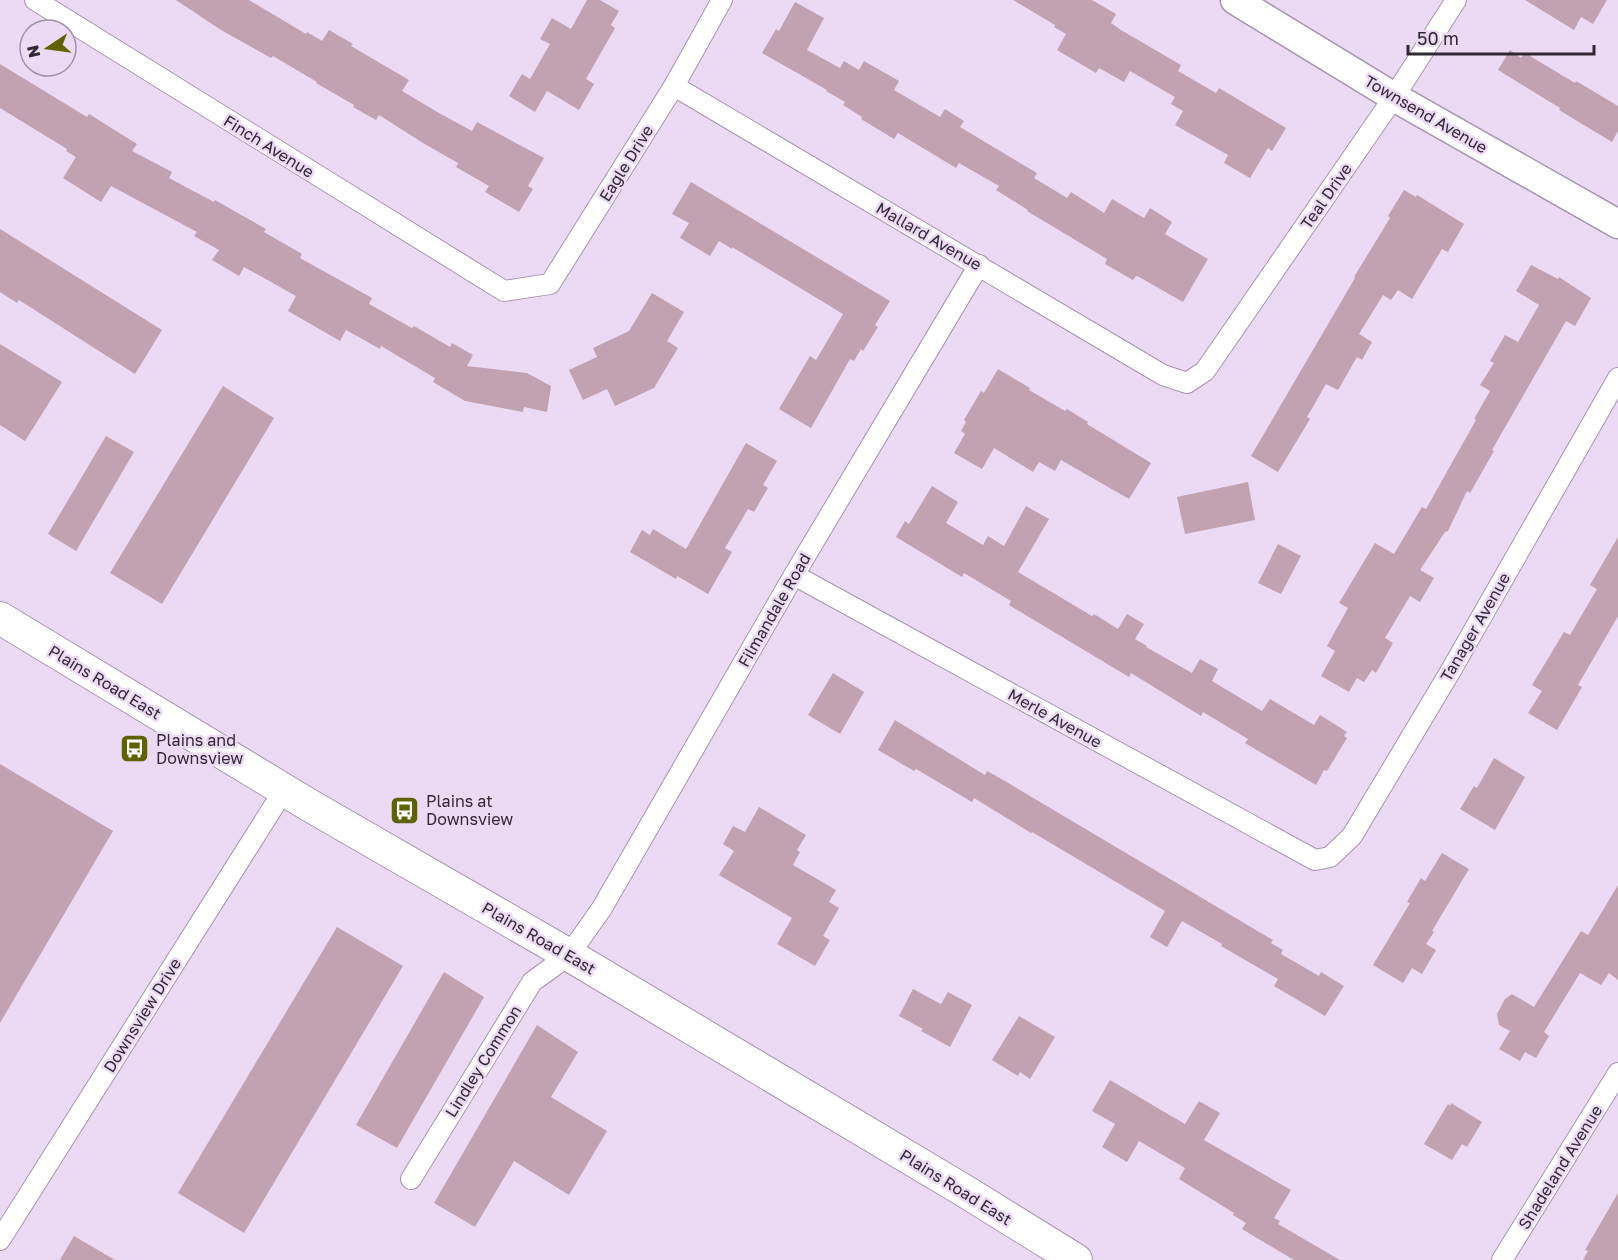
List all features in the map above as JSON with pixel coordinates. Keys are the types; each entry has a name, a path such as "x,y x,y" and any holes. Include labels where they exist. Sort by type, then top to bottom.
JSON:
{"main road":[{"name":"Plains Road East","path":"0,618 284,790 569,955 963,1190 1076,1260"}],"street":[{"name":"Finch Avenue","path":"35,0 504,291"},
{"name":"Eagle Drive","path":"504,291 550,284 674,86 722,0"},
{"name":"Townsend Avenue","path":"1236,0 1394,97 1618,224"},
{"name":"Teal Drive","path":"1186,383 1205,371 1394,97 1456,0"},
{"name":"Mallard Avenue","path":"674,86 1163,375 1186,383"},
{"name":"Filmandale Road","path":"569,955 602,908 794,575 979,265"},
{"name":"Tanager Avenue","path":"1316,860 1330,856 1352,836 1450,672 1618,378"},
{"name":"Merle Avenue","path":"794,575 1316,860"},
{"name":"Downsview Drive","path":"0,1240 284,790"},
{"name":"Lindley Common","path":"411,1179 532,982 569,955"},
{"name":"Shadeland Avenue","path":"1502,1260 1618,1073"}],"building":[{"path":"176,0 249,0 322,41 329,30 353,44 351,46 409,80 402,91 472,131 477,122 544,158 528,186 533,189 519,212 485,192 489,186 456,167 458,163 379,115 376,120 353,107 354,105 317,82 273,56 271,58 221,30"},
{"path":"587,0 600,0 619,11 611,25 615,28 586,79 594,84 579,110 547,91 535,112 509,96 522,74 530,79 550,44 540,39 552,18 571,29"},
{"path":"1013,0 1092,0 1116,14 1111,23 1181,65 1178,71 1216,93 1219,88 1286,128 1272,151 1268,148 1250,178 1224,163 1228,155 1175,125 1183,111 1171,104 1175,97 1130,71 1124,82 1099,68 1096,73 1057,50 1066,34"},
{"path":"1525,0 1607,0 1593,24 1581,17 1574,30"},
{"path":"795,2 824,18 807,50 840,68 844,61 859,70 864,61 899,81 894,90 940,117 945,109 964,121 960,127 1037,173 1034,178 1067,198 1071,192 1104,213 1112,199 1144,218 1150,208 1172,222 1165,234 1208,259 1183,302 1139,277 1136,276 1133,280 1105,264 1107,259 1027,211 996,190 999,186 959,163 956,168 898,133 894,139 861,119 862,117 843,105 845,102 827,90 762,53 776,29 779,31"},
{"path":"1510,50 1521,58 1525,53 1618,106 1618,131 1612,142 1498,70"},
{"path":"0,64 18,75 18,78 23,78 87,117 89,114 137,144 132,151 172,172 169,178 214,202 215,200 266,229 264,232 302,254 300,258 372,298 369,304 450,347 452,343 473,355 467,366 527,373 551,386 547,412 524,407 523,412 465,401 433,382 435,378 381,346 380,349 346,330 340,341 288,311 296,296 244,267 239,276 212,260 219,250 194,236 197,232 111,186 101,202 63,178 76,157 66,151 67,149 0,108"},
{"path":"691,182 890,301 875,325 878,327 863,351 861,349 854,361 850,359 811,428 779,409 810,356 816,360 843,314 732,247 732,249 719,241 710,256 680,238 689,223 672,214"},
{"path":"1404,190 1416,197 1417,195 1464,224 1448,252 1442,249 1412,299 1398,290 1391,300 1383,295 1359,334 1372,342 1362,360 1357,357 1338,390 1326,384 1307,417 1310,419 1278,472 1251,456 1390,218 1388,216"},
{"path":"0,229 162,330 135,374 19,300 17,303 0,292"},
{"path":"1531,265 1558,279 1559,277 1591,298 1575,326 1566,321 1470,493 1467,491 1448,531 1445,532 1420,570 1434,578 1420,602 1410,596 1385,638 1393,643 1376,673 1372,670 1364,682 1357,678 1349,692 1321,676 1335,651 1327,646 1348,608 1339,603 1375,543 1394,554 1422,507 1426,509 1490,391 1480,385 1494,363 1490,361 1505,335 1518,342 1539,305 1516,291"},
{"path":"652,293 684,312 667,341 678,348 654,388 615,406 607,389 583,400 569,370 597,357 593,348 629,331"},
{"path":"0,344 62,382 25,441 0,425"},
{"path":"998,369 1065,411 1067,409 1088,422 1087,424 1151,463 1129,499 1061,460 1055,471 1039,462 1033,472 994,448 982,469 954,453 965,434 961,431 966,422 964,420 981,391 984,393"},
{"path":"223,386 274,418 162,604 110,573"},
{"path":"106,436 134,452 76,551 48,534"},
{"path":"746,443 777,461 763,485 768,488 754,512 748,509 725,548 732,552 708,594 677,576 676,579 630,552 642,530 650,535 653,529 686,549"},
{"path":"1248,482 1255,520 1185,534 1177,497"},
{"path":"932,486 958,502 946,523 983,545 988,536 1004,546 1026,506 1049,519 1018,572 1118,629 1127,614 1144,624 1135,639 1146,647 1192,673 1200,659 1218,669 1212,681 1262,711 1270,699 1314,725 1320,715 1347,732 1344,736 1347,738 1327,771 1324,770 1316,785 1245,743 1248,739 1203,712 1201,716 1131,673 1129,677 1009,605 1011,601 964,573 962,577 896,537 905,521 909,524"},
{"path":"1618,537 1618,616 1578,685 1582,687 1557,730 1528,713 1542,691 1532,685 1564,632 1570,635 1597,589 1590,585"},
{"path":"1278,544 1301,556 1281,594 1258,583"},
{"path":"833,673 864,692 840,734 808,715"},
{"path":"895,720 985,775 987,771 998,777 1273,940 1271,943 1283,950 1281,954 1319,976 1321,972 1344,986 1325,1016 1274,986 1278,979 1182,921 1167,947 1150,937 1165,911 974,798 972,802 878,750"},
{"path":"1494,758 1525,777 1495,830 1460,809 1474,786 1477,788"},
{"path":"0,764 113,831 0,1023"},
{"path":"759,807 806,835 797,850 800,852 793,865 836,890 829,902 839,908 823,936 830,940 815,966 777,944 792,918 719,875 734,851 723,844 733,826 745,832"},
{"path":"1442,853 1469,869 1426,944 1436,950 1422,974 1412,968 1403,983 1373,965 1410,903 1407,902 1421,878 1425,881"},
{"path":"1618,885 1618,980 1609,973 1601,985 1580,973 1544,1032 1549,1036 1536,1058 1525,1052 1520,1061 1499,1049 1510,1031 1499,1025 1497,1014 1505,999 1512,994 1534,1007 1581,931 1588,935"},
{"path":"337,927 403,966 244,1233 178,1193"},
{"path":"444,972 484,997 397,1148 356,1125"},
{"path":"913,989 941,1004 948,992 972,1005 950,1047 899,1016"},
{"path":"1019,1016 1055,1037 1030,1079 1020,1072 1018,1076 992,1060"},
{"path":"537,1025 578,1052 551,1097 607,1131 569,1195 514,1161 475,1227 434,1203"},
{"path":"1110,1080 1185,1124 1199,1101 1220,1113 1204,1140 1291,1190 1274,1218 1280,1221 1278,1224 1340,1260 1294,1260 1242,1229 1246,1223 1233,1215 1234,1213 1179,1179 1185,1168 1139,1141 1127,1162 1102,1147 1115,1124 1092,1111"},
{"path":"1451,1103 1482,1122 1467,1147 1462,1144 1452,1160 1424,1144 1448,1104 1450,1106"},
{"path":"1618,1193 1618,1260 1583,1260 1588,1251 1585,1250"},
{"path":"74,1236 115,1260 60,1260"}],"place":[{"name":"Plains and Downsview","path":"135,749"},
{"name":"Plains at Downsview","path":"405,810"}]}
